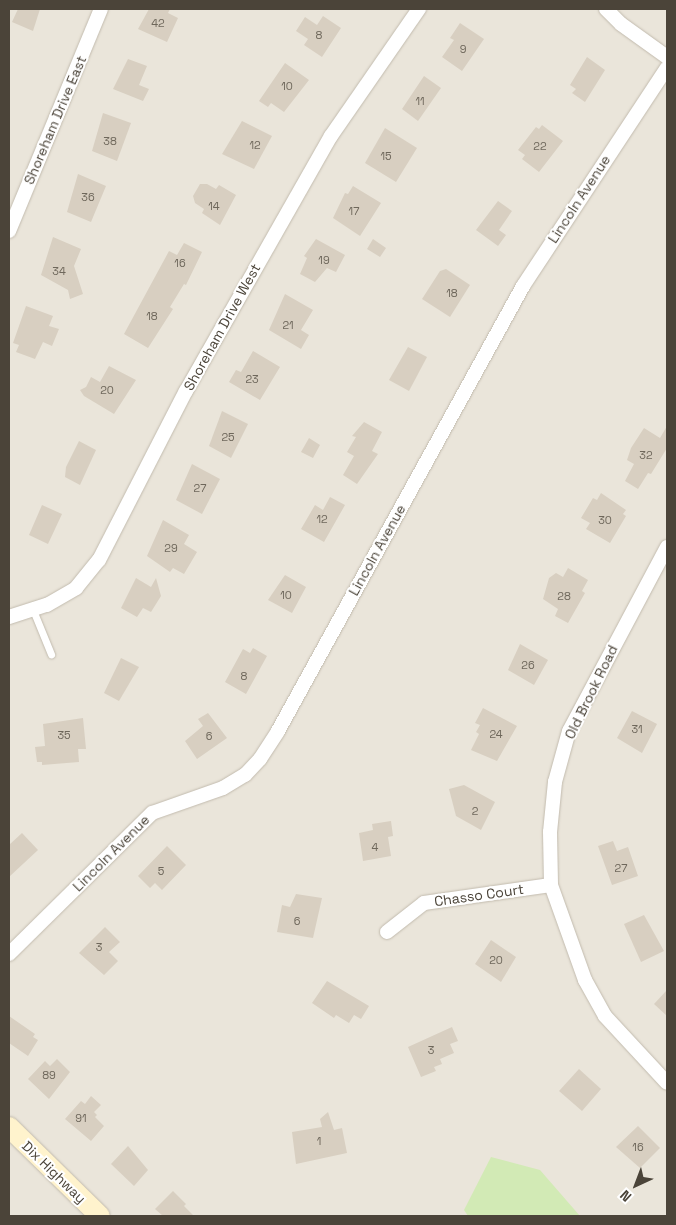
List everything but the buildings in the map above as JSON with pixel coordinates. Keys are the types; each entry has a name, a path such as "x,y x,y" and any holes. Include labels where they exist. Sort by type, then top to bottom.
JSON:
{"street":[{"name":"Shoreham Drive East","path":"9,231 14,205 101,9"},
{"name":"Shoreham Drive West","path":"9,617 33,610 76,588 99,560 186,391 322,152 419,9"},
{"path":"606,9 620,24 667,57"},
{"name":"Lincoln Avenue","path":"9,954 152,813 224,788 245,775 260,759 278,731 523,286 667,68"},
{"name":"Old Brook Road","path":"667,547 569,731 555,782 550,832 551,885 571,947 605,1016 667,1083"},
{"name":"Chasso Court","path":"386,932 424,903 551,885"},
{"name":"Dix Highway","path":"9,1127 100,1216"}],"lane":[{"path":"33,610 51,654"}],"shaded area":[{"path":"9,9 667,9 667,1216 9,1216"}],"green space":[{"path":"491,1157 540,1170 580,1216 468,1216 464,1210"}]}
